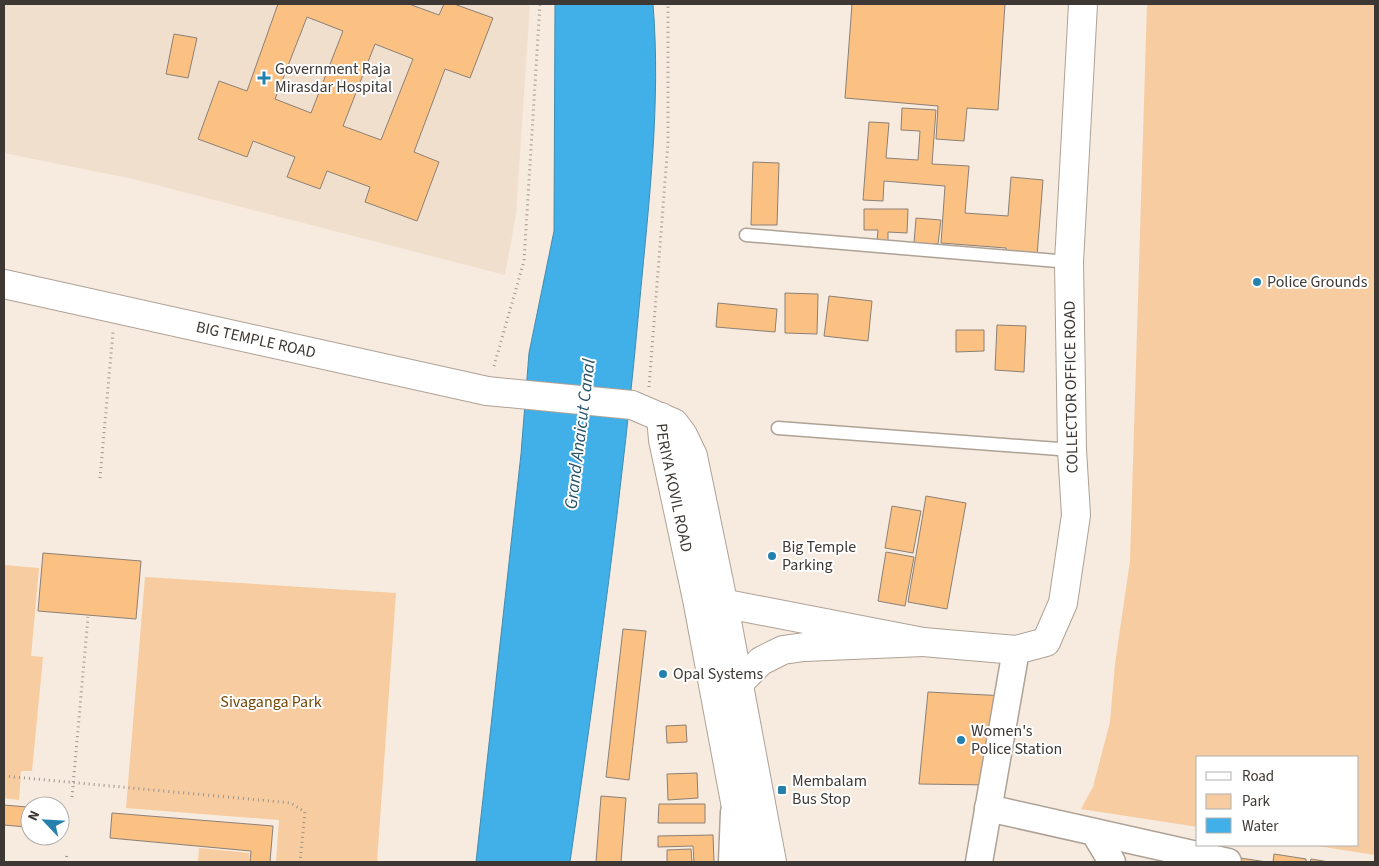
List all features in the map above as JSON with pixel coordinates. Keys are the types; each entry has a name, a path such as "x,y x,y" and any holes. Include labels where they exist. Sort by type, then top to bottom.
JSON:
{"main road":[{"name":"COLLECTOR OFFICE ROAD","path":"923,642 1016,650 1046,642 1063,603 1076,515 1072,450 1068,262 1083,4"},
{"name":"BIG TEMPLE ROAD","path":"4,284 497,392 647,411"},
{"name":"PERIYA KOVIL ROAD","path":"647,411 663,440 697,599 734,802 753,857"},
{"name":"PERIYA KOVIL ROAD","path":"647,411 674,423 683,435 692,456 738,684 753,857"},
{"path":"697,599 923,642"},
{"path":"738,684 761,661 783,650 804,647 923,642"}],"street":[{"path":"979,862 1016,650"},
{"path":"988,808 1228,862"},
{"path":"1094,832 1112,862"}],"lane":[{"path":"746,235 1068,262"},
{"path":"778,428 1072,450"}],"path":[{"path":"497,392 524,260 540,4"},
{"path":"647,411 668,143 668,4"},
{"path":"100,478 116,307"},
{"path":"72,797 88,617"},
{"path":"4,776 291,803 305,812 300,862"},
{"path":"66,853 66,862"}],"shaded area":[{"name":"Government Raja Mirasdar Hospital","path":"4,4 530,4 516,214 505,275 133,179 4,153"}],"green space":[{"name":"Police Grounds","path":"1147,4 1375,4 1375,855 1317,846 1359,846 1359,756 1196,756 1196,827 1081,809 1093,787 1110,722 1115,664 1130,561"},
{"path":"4,565 39,568 31,656 43,657 32,771 21,771 19,800 4,798"},
{"name":"Sivaganga Park","path":"145,577 396,593 377,862 276,862 279,820 126,808"},
{"path":"199,848 249,853 249,862 198,862"}],"water":[{"name":"Grand Anaicut Canal","path":"555,4 653,4 656,78 655,115 647,225 618,510 570,862 476,862 521,454 529,353 554,231"}],"building":[{"path":"278,4 409,4 439,15 444,4 454,4 493,18 470,78 445,69 414,152 439,162 417,221 365,202 370,187 327,171 320,189 287,177 295,157 253,141 247,157 198,139 219,81 247,91","holes":["307,17 343,31 311,113 275,99","375,44 413,59 381,140 343,126"]},
{"path":"852,4 1005,4 998,110 967,108 964,141 936,139 938,106 845,98"},
{"path":"174,34 197,38 188,78 166,74"},
{"path":"902,108 936,110 932,164 969,166 965,213 1008,216 1011,177 1043,180 1037,256 1007,253 1006,248 941,243 945,186 884,181 883,201 863,200 869,122 889,123 886,158 918,160 920,131 901,130"},
{"path":"753,162 779,163 777,225 751,225"},
{"path":"864,209 908,209 907,233 888,232 888,242 877,241 878,230 864,230"},
{"path":"916,218 941,220 938,244 914,243"},
{"path":"785,293 818,294 817,334 785,333"},
{"path":"829,296 872,301 868,341 824,336"},
{"path":"718,303 777,309 775,332 716,327"},
{"path":"997,325 1026,326 1024,372 995,370"},
{"path":"956,330 984,330 984,351 956,352"},
{"path":"926,496 966,503 947,609 908,602"},
{"path":"892,506 921,511 913,553 885,548"},
{"path":"886,552 914,557 905,606 878,601"},
{"path":"43,553 141,561 136,619 38,611"},
{"path":"623,629 646,631 629,780 606,777"},
{"name":"Women's Police Station","path":"928,692 1006,696 991,785 919,784"},
{"path":"686,725 687,742 667,743 666,726"},
{"path":"697,773 698,798 668,800 667,774"},
{"path":"601,796 626,798 621,862 596,862"},
{"path":"659,804 705,804 705,823 658,823"},
{"path":"4,805 20,806 20,826 4,825"},
{"path":"112,813 273,826 270,862 250,862 251,851 110,838"},
{"path":"713,835 714,862 694,862 693,846 658,847 658,836"},
{"path":"691,849 692,862 667,862 667,850"},
{"path":"1274,854 1306,859 1306,862 1273,862"},
{"path":"1240,858 1267,862 1239,862"},
{"path":"1311,859 1329,862 1310,862"}],"place":[{"name":"Government Raja Mirasdar Hospital","path":"264,78"},
{"name":"Police Grounds","path":"1257,282"},
{"name":"Big Temple Parking","path":"772,556"},
{"name":"Opal Systems","path":"663,674"},
{"name":"Women's Police Station","path":"961,740"},
{"name":"Membalam Bus Stop","path":"782,790"}]}
